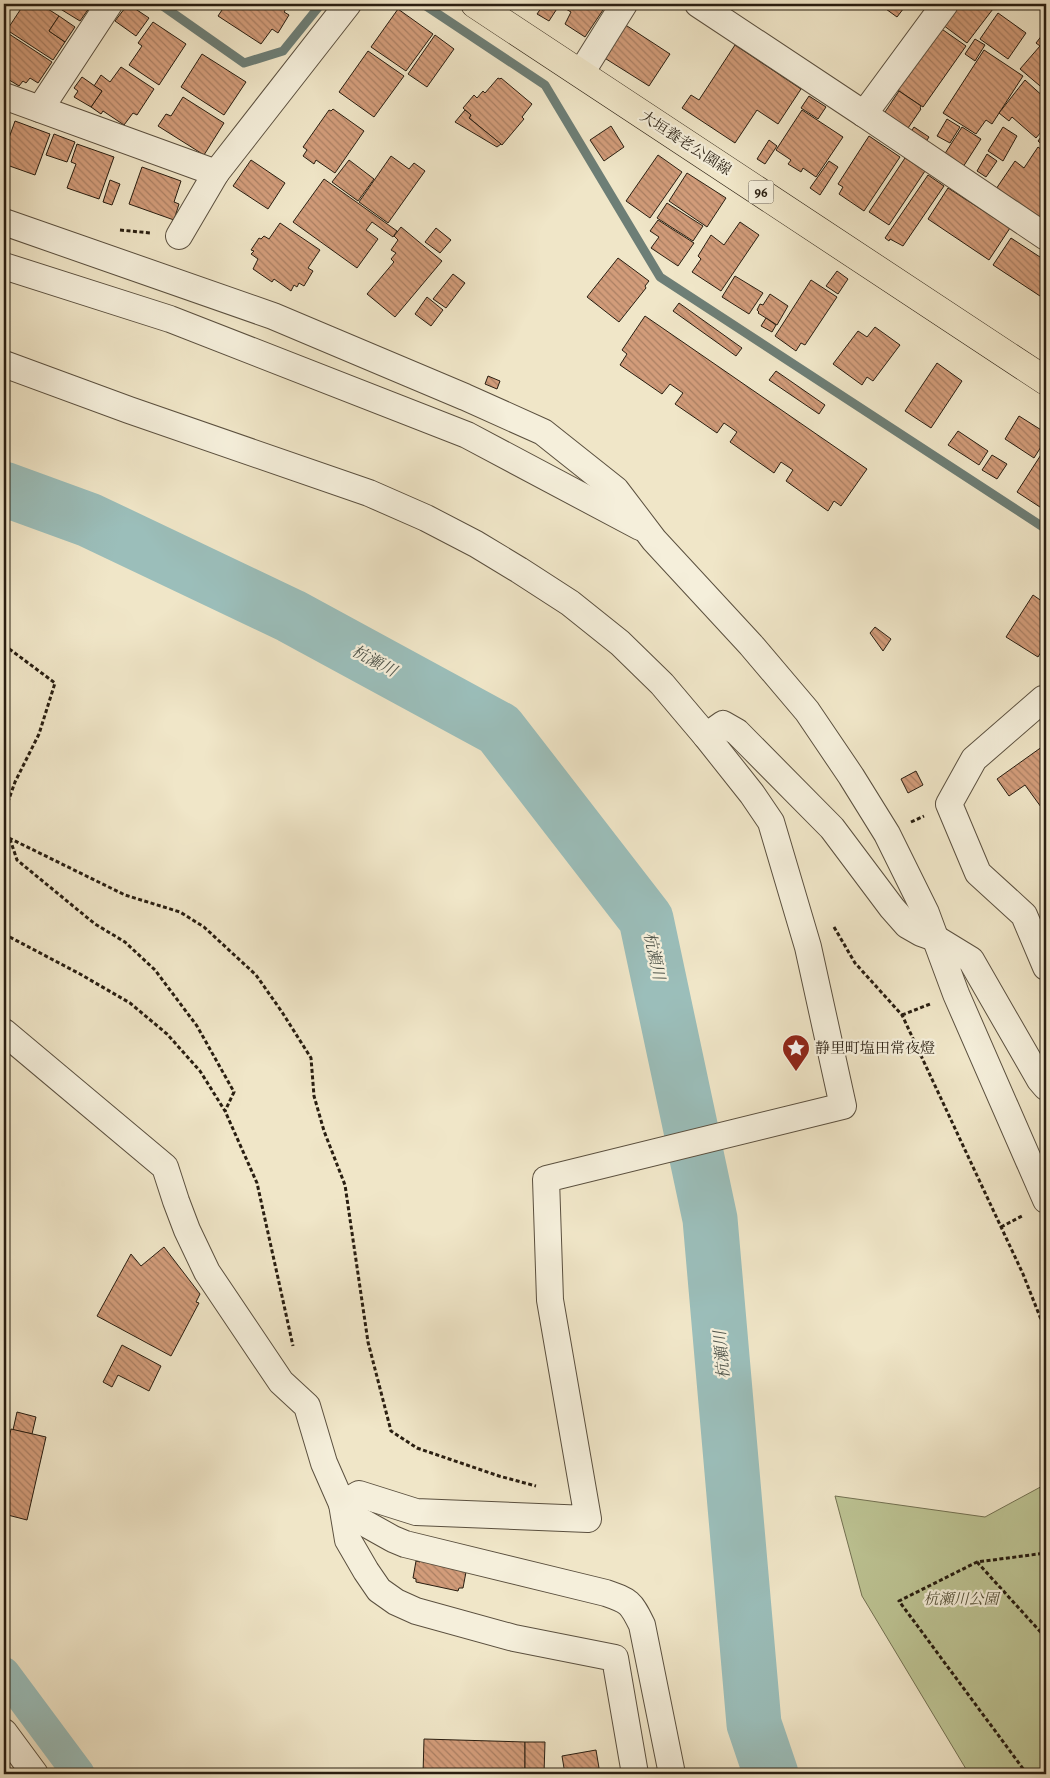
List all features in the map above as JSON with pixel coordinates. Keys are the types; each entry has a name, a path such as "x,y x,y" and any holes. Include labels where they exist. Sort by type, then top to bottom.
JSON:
{"main road":[{"name":"大垣養老公園線","path":"475,4 1046,381"}],"street":[{"path":"40,109 109,4"},
{"path":"179,236 216,172 348,4"},
{"path":"581,73 624,4"},
{"path":"698,4 1046,236"},
{"path":"864,114 944,4"},
{"path":"4,96 216,172"},
{"path":"4,222 273,316 543,432 616,490 646,530 751,645 807,711 887,834 926,913 956,994 1046,1200"},
{"path":"4,266 170,320 467,435 646,530"},
{"path":"4,364 129,410 369,493 426,518 476,544 570,604 620,643 662,684 706,736 752,794 771,822 808,948 843,1106 546,1179 550,1300 588,1519 416,1512 359,1494 342,1504"},
{"path":"1046,699 1043,699 974,759 949,804 978,873 1024,915 1046,967"},
{"path":"706,736 724,724 737,732 832,828 907,925 935,938 971,960 1040,1080 1046,1087"},
{"path":"4,1032 164,1167 184,1222 207,1272 281,1382 307,1406 324,1463 342,1504 348,1540 366,1572 379,1590 396,1602 416,1611 514,1638 615,1658 635,1774"},
{"path":"342,1504 359,1520 405,1544 606,1592 626,1600 636,1612 642,1625 672,1774"},
{"path":"4,1732 35,1774"}],"path":[{"path":"4,645 55,683 39,734 15,782 4,813"},
{"path":"887,834 949,804"},
{"path":"4,826 17,860 95,924 125,942 154,970 181,1002 197,1026 234,1092 225,1111"},
{"path":"9,838 126,895 180,912 204,926 256,975 282,1012 311,1058 314,1096 324,1131 345,1185 368,1342 391,1431 417,1448 499,1476 558,1492 583,1490"},
{"path":"830,921 855,963 902,1015 1023,1274 1046,1332"},
{"path":"4,934 80,974 130,1004 167,1034 200,1071 225,1111 257,1183 294,1349"},
{"path":"1027,1774 899,1601 976,1562 1046,1553"},
{"path":"976,1562 1046,1638"}],"green space":[{"name":"杭瀬川公園","path":"1046,1484 1046,1774 969,1774 862,1596 835,1496 985,1517"}],"building":[{"path":"24,4 40,4 59,16 49,31 65,42 53,60 7,30"},
{"path":"53,4 66,4 62,10"},
{"path":"66,4 92,4 80,21 62,10"},
{"path":"128,4 149,18 136,36 115,21"},
{"path":"226,4 289,4 284,12 289,15 278,33 272,29 261,44 218,16"},
{"path":"544,4 560,4 549,21 537,14"},
{"path":"560,4 607,4 585,37 565,24 571,12"},
{"path":"879,4 907,4 897,17"},
{"path":"952,4 996,5 967,43 939,22"},
{"path":"398,9 433,34 406,71 371,47"},
{"path":"998,13 1026,33 1008,59 980,39"},
{"path":"59,16 75,27 65,42 49,31"},
{"path":"153,22 186,44 159,85 129,65 142,46 138,43"},
{"path":"624,24 670,54 649,86 603,57"},
{"path":"936,25 966,46 923,107 893,87"},
{"path":"1046,30 1046,91 1020,69 1040,46 1036,43"},
{"path":"6,32 52,62 38,83 30,78 26,83 23,81 19,86 6,78 4,81 4,36"},
{"path":"435,35 454,49 427,87 408,74"},
{"path":"975,39 985,45 975,61 965,54"},
{"path":"735,45 801,89 778,124 757,110 735,143 682,108 691,95 699,100"},
{"path":"984,50 1023,76 992,124 986,120 976,134 943,113"},
{"path":"368,51 404,76 374,117 339,92"},
{"path":"202,54 246,82 224,115 181,87"},
{"path":"121,67 154,89 137,115 133,113 124,125 103,111 101,114 91,107 102,91 94,86 101,75 110,82"},
{"path":"82,77 102,91 91,107 74,97 78,91 74,88"},
{"path":"498,78 501,78 532,104 522,117 524,119 502,145 469,118 471,115 463,108 474,95 477,98 483,91 485,93"},
{"path":"1025,80 1046,99 1046,126 1036,138 1012,117 1009,121 999,113"},
{"path":"899,91 921,106 921,109 906,131 883,115"},
{"path":"809,96 826,107 818,119 801,108"},
{"path":"183,97 224,123 204,155 158,126 166,114 171,116"},
{"path":"333,109 364,131 335,173 316,160 314,164 303,156 307,150 303,147 329,110"},
{"path":"465,110 471,115 469,118 501,144 497,147 455,122"},
{"path":"802,110 843,137 816,177 803,168 801,172 788,164 791,160 776,150"},
{"path":"947,119 960,127 950,143 937,136"},
{"path":"15,121 50,134 35,175 4,164 4,152"},
{"path":"611,126 624,147 604,161 590,140"},
{"path":"914,127 929,137 925,143 910,133"},
{"path":"962,127 981,139 963,167 944,155"},
{"path":"1003,127 1017,136 1003,161 988,151"},
{"path":"1046,130 1046,148 1038,141"},
{"path":"54,134 75,142 67,162 46,155"},
{"path":"869,136 900,157 864,211 839,194 843,187 838,184"},
{"path":"769,140 777,146 765,164 757,159"},
{"path":"77,144 114,157 99,199 67,188 76,164 71,162"},
{"path":"1038,147 1046,153 1046,216 1043,221 996,189 1015,161 1024,168"},
{"path":"987,154 997,161 986,177 977,171"},
{"path":"658,155 682,172 650,218 626,201"},
{"path":"391,156 409,169 414,163 425,171 388,223 359,202"},
{"path":"905,158 925,171 889,225 869,212"},
{"path":"251,160 285,183 268,209 233,186"},
{"path":"349,160 374,179 358,201 332,182"},
{"path":"829,161 838,167 820,195 810,188"},
{"path":"142,167 181,181 174,202 179,204 174,220 129,204"},
{"path":"687,173 726,198 707,227 669,201"},
{"path":"928,175 944,186 903,246 890,239 889,241 885,238"},
{"path":"324,179 397,231 393,237 372,222 366,230 378,239 357,268 293,222"},
{"path":"110,180 120,184 112,205 103,202"},
{"path":"948,188 1010,228 989,260 928,219"},
{"path":"667,203 703,226 693,241 657,218"},
{"path":"658,220 694,243 678,266 651,248 659,237 650,231"},
{"path":"740,222 759,235 721,291 692,272 701,259 698,256 711,235 724,245"},
{"path":"280,223 320,250 308,268 313,271 304,286 299,283 297,287 294,285 291,291 274,279 272,282 253,269 258,259 251,254 254,251 251,250 259,238 261,239 264,236 269,239"},
{"path":"401,227 442,261 395,317 367,294 394,262 391,259 396,253 391,250 398,240 394,236"},
{"path":"436,228 451,240 440,253 425,242"},
{"path":"1011,238 1046,261 1046,300 993,265"},
{"path":"618,258 649,281 645,286 646,288 619,322 587,297"},
{"path":"837,271 848,279 838,294 826,286"},
{"path":"453,274 465,283 446,308 433,299"},
{"path":"735,276 763,293 749,314 722,297"},
{"path":"811,280 837,297 805,345 801,343 796,351 775,336"},
{"path":"770,294 788,306 777,325 758,313 757,310 760,304 763,305"},
{"path":"427,297 443,310 431,326 415,314"},
{"path":"679,303 742,348 736,356 673,311"},
{"path":"645,316 867,469 841,506 834,501 828,511 786,481 793,470 781,462 774,473 730,442 737,432 724,423 717,433 675,404 683,393 670,384 662,394 620,365 627,354 622,350"},
{"path":"766,318 776,325 772,332 761,326"},
{"path":"875,327 900,345 873,381 867,377 862,385 833,364 858,331 867,337"},
{"path":"937,363 962,381 931,428 905,411"},
{"path":"776,371 825,405 819,414 769,380"},
{"path":"488,376 500,381 497,389 485,384"},
{"path":"1019,416 1046,433 1046,439 1034,458 1005,439"},
{"path":"958,431 988,451 979,465 948,445"},
{"path":"1046,447 1046,511 1017,492"},
{"path":"992,455 1007,464 997,479 982,470"},
{"path":"1033,595 1046,604 1046,644 1038,657 1006,637"},
{"path":"875,627 891,639 883,651 870,633"},
{"path":"1046,744 1046,803 1041,807 1025,785 1009,796 997,779"},
{"path":"916,771 923,785 908,793 901,779"},
{"path":"164,1247 200,1294 196,1302 199,1303 171,1356 97,1316 131,1254 141,1266"},
{"path":"122,1345 161,1366 149,1391 118,1375 112,1387 103,1382"},
{"path":"17,1412 36,1417 32,1434 13,1430"},
{"path":"11,1429 46,1437 27,1520 4,1514 4,1464"},
{"path":"420,1559 466,1572 463,1588 459,1588 458,1591 416,1582 416,1579 413,1578 416,1561 420,1562"},
{"path":"424,1739 525,1742 525,1774 423,1774"},
{"path":"525,1742 545,1742 544,1774 525,1774"},
{"path":"596,1750 600,1774 565,1774 562,1756"}],"waterway":[{"path":"160,4 244,63 283,51 321,4"},
{"path":"423,4 545,85 660,277 1046,529"},
{"name":"杭瀬川","path":"4,489 89,520 291,616 499,729 646,919 710,1219 754,1724 771,1774"},
{"path":"4,1673 79,1774"}],"place":[{"name":"静里町塩田常夜燈","path":"796,1072"}]}
